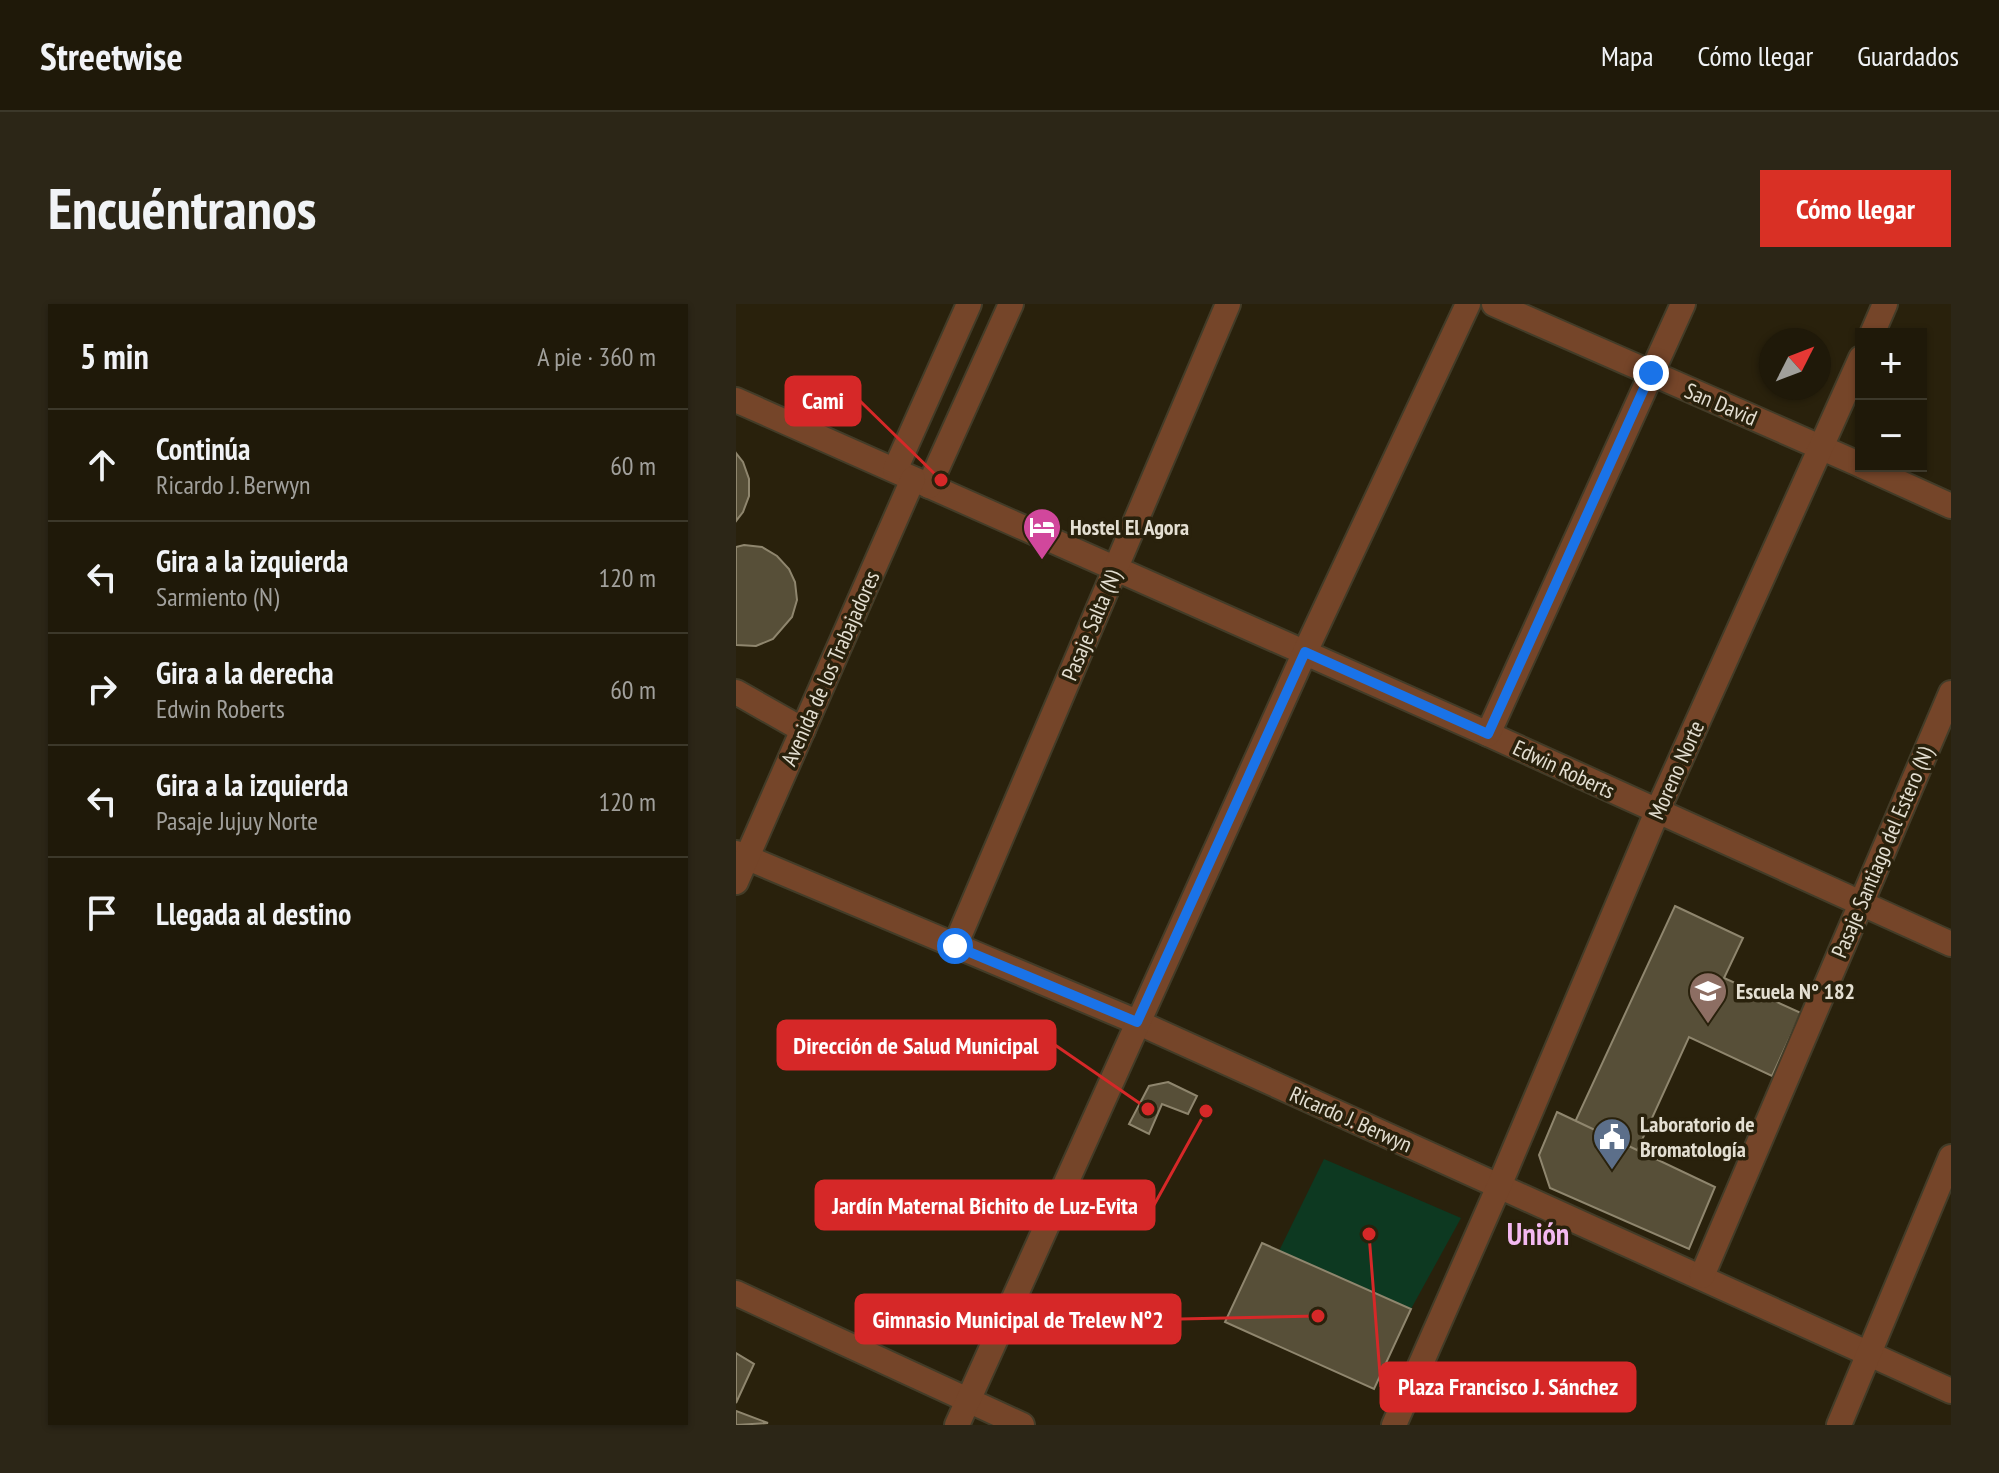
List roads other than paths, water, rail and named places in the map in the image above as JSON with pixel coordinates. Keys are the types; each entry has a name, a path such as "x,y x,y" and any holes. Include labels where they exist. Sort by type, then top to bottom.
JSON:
{"street":[{"name":"Avenida de los Trabajadores","path":"736,882 742,855 803,730 912,478 969,304"},
{"name":"Avenida de los Trabajadores","path":"912,478 1011,304"},
{"name":"Pasaje Salta (N)","path":"955,946 1228,304"},
{"path":"957,1425 1305,652 1468,304"},
{"name":"San David","path":"1494,304 1855,463"},
{"path":"1488,734 1683,304"},
{"path":"1875,328 1885,304"},
{"name":"Moreno Norte","path":"1394,1425 1657,812 1855,371"},
{"name":"Edwin Roberts","path":"736,400 1305,652 1951,944"},
{"name":"San David","path":"1875,472 1951,506"},
{"path":"736,692 803,730"},
{"name":"Pasaje Santiago del Estero (N)","path":"1702,1276 1951,693"},
{"name":"Ricardo J. Berwyn","path":"742,855 1137,1022 1951,1391"},
{"path":"1839,1425 1951,1157"},
{"path":"736,1293 1022,1425"}],"place":[{"name":"Cami","path":"941,480"},
{"name":"Hostel El Agora","path":"1042,561"},
{"name":"Escuela N° 182","path":"1708,1025"},
{"name":"Dirección de Salud Municipal","path":"1148,1109"},
{"name":"Jardín Maternal Bichito de Luz-Evita","path":"1206,1111"},
{"name":"Laboratorio de Bromatología","path":"1612,1171"},
{"name":"Plaza Francisco J. Sánchez","path":"1369,1234"},
{"name":"Gimnasio Municipal de Trelew N°2","path":"1318,1316"}],"district":[{"name":"Unión","path":"1538,1235"}]}
